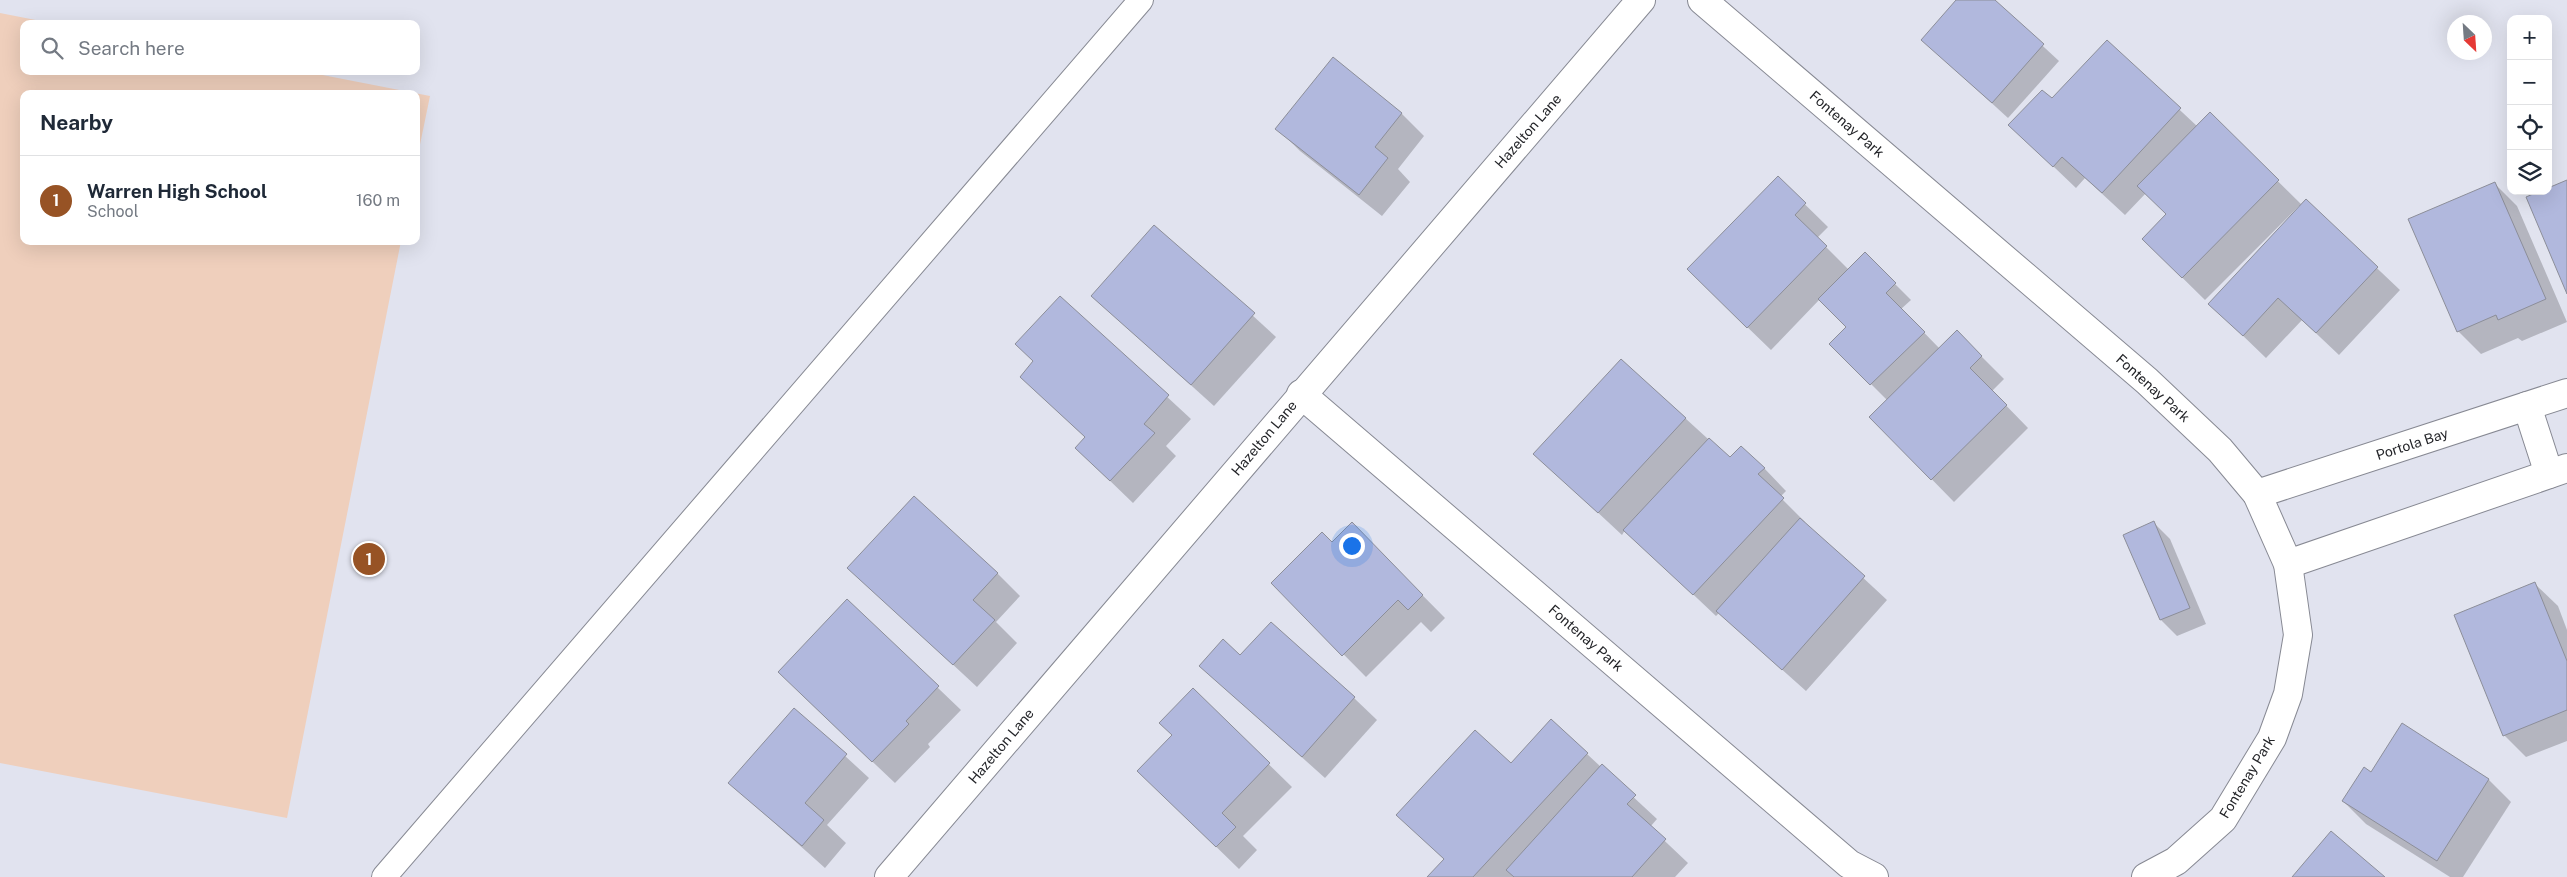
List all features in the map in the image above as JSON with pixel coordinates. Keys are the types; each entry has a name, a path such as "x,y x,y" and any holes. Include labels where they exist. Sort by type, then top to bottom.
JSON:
{"street":[{"name":"Hazelton Lane","path":"889,877 1301,394 1641,0"},
{"name":"Fontenay Park","path":"1702,0 2147,381 2220,450 2258,494 2288,564 2298,636 2288,694 2272,738 2223,819 2176,861 2146,877"},
{"name":"Portola Bay","path":"2258,494 2567,393"},
{"name":"Fontenay Park","path":"1301,394 1849,864 1874,877"},
{"path":"2288,564 2558,471 2527,406"}],"lane":[{"path":"384,877 1141,0"}],"shaded area":[{"path":"0,13 36,20 20,20 20,75 322,75 399,90 20,90 20,245 400,245 287,818 0,763"},
{"path":"420,94 430,96 420,145"}],"building":[{"path":"1956,0 1995,0 2044,44 1992,103 1921,40"},
{"path":"2107,40 2181,108 2102,193 2062,157 2053,167 2008,125 2042,90 2052,98"},
{"path":"1333,57 1402,113 1375,147 1388,158 1359,195 1275,129"},
{"path":"2210,112 2279,180 2182,278 2142,239 2166,214 2137,186"},
{"path":"1778,176 1806,203 1795,215 1827,246 1747,328 1687,269"},
{"path":"2567,180 2567,294 2526,197 2531,195 2552,195 2552,186"},
{"path":"2495,182 2546,299 2498,320 2496,315 2457,332 2408,219"},
{"path":"2306,199 2378,267 2316,333 2278,298 2243,336 2208,304"},
{"path":"1154,225 1255,313 1191,385 1091,296"},
{"path":"1865,252 1896,283 1886,293 1925,332 1870,385 1829,344 1846,327 1818,299"},
{"path":"1060,296 1169,395 1144,424 1155,433 1110,481 1075,448 1085,437 1020,377 1033,361 1015,344"},
{"path":"1957,330 1982,356 1970,368 2007,405 1931,480 1869,417"},
{"path":"1621,359 1686,418 1598,513 1533,454"},
{"path":"1709,438 1730,457 1741,446 1765,468 1758,474 1784,498 1693,595 1623,530"},
{"path":"914,496 998,573 973,600 995,620 953,665 847,568"},
{"path":"1800,518 1865,576 1782,670 1716,611"},
{"path":"2154,521 2190,608 2160,620 2123,535"},
{"path":"1352,522 1423,595 1408,610 1398,600 1342,656 1271,583 1322,532 1332,542"},
{"path":"2535,582 2567,661 2567,710 2503,736 2454,615"},
{"path":"847,599 939,686 906,721 909,724 872,762 778,672"},
{"path":"1271,622 1355,697 1302,757 1199,666 1223,639 1240,655"},
{"path":"1193,688 1270,763 1222,813 1236,827 1216,847 1137,771 1172,735 1159,723"},
{"path":"794,708 847,754 805,803 824,820 802,846 728,783"},
{"path":"1551,719 1588,753 1473,877 1427,877 1444,859 1396,815 1475,730 1511,763"},
{"path":"2402,723 2489,779 2437,861 2342,801 2364,767 2371,772"},
{"path":"1602,764 1636,795 1627,804 1666,839 1632,877 1514,877 1506,870"},
{"path":"2331,831 2385,877 2292,877"}],"place":[{"name":"Warren High School","path":"369,559"}]}
